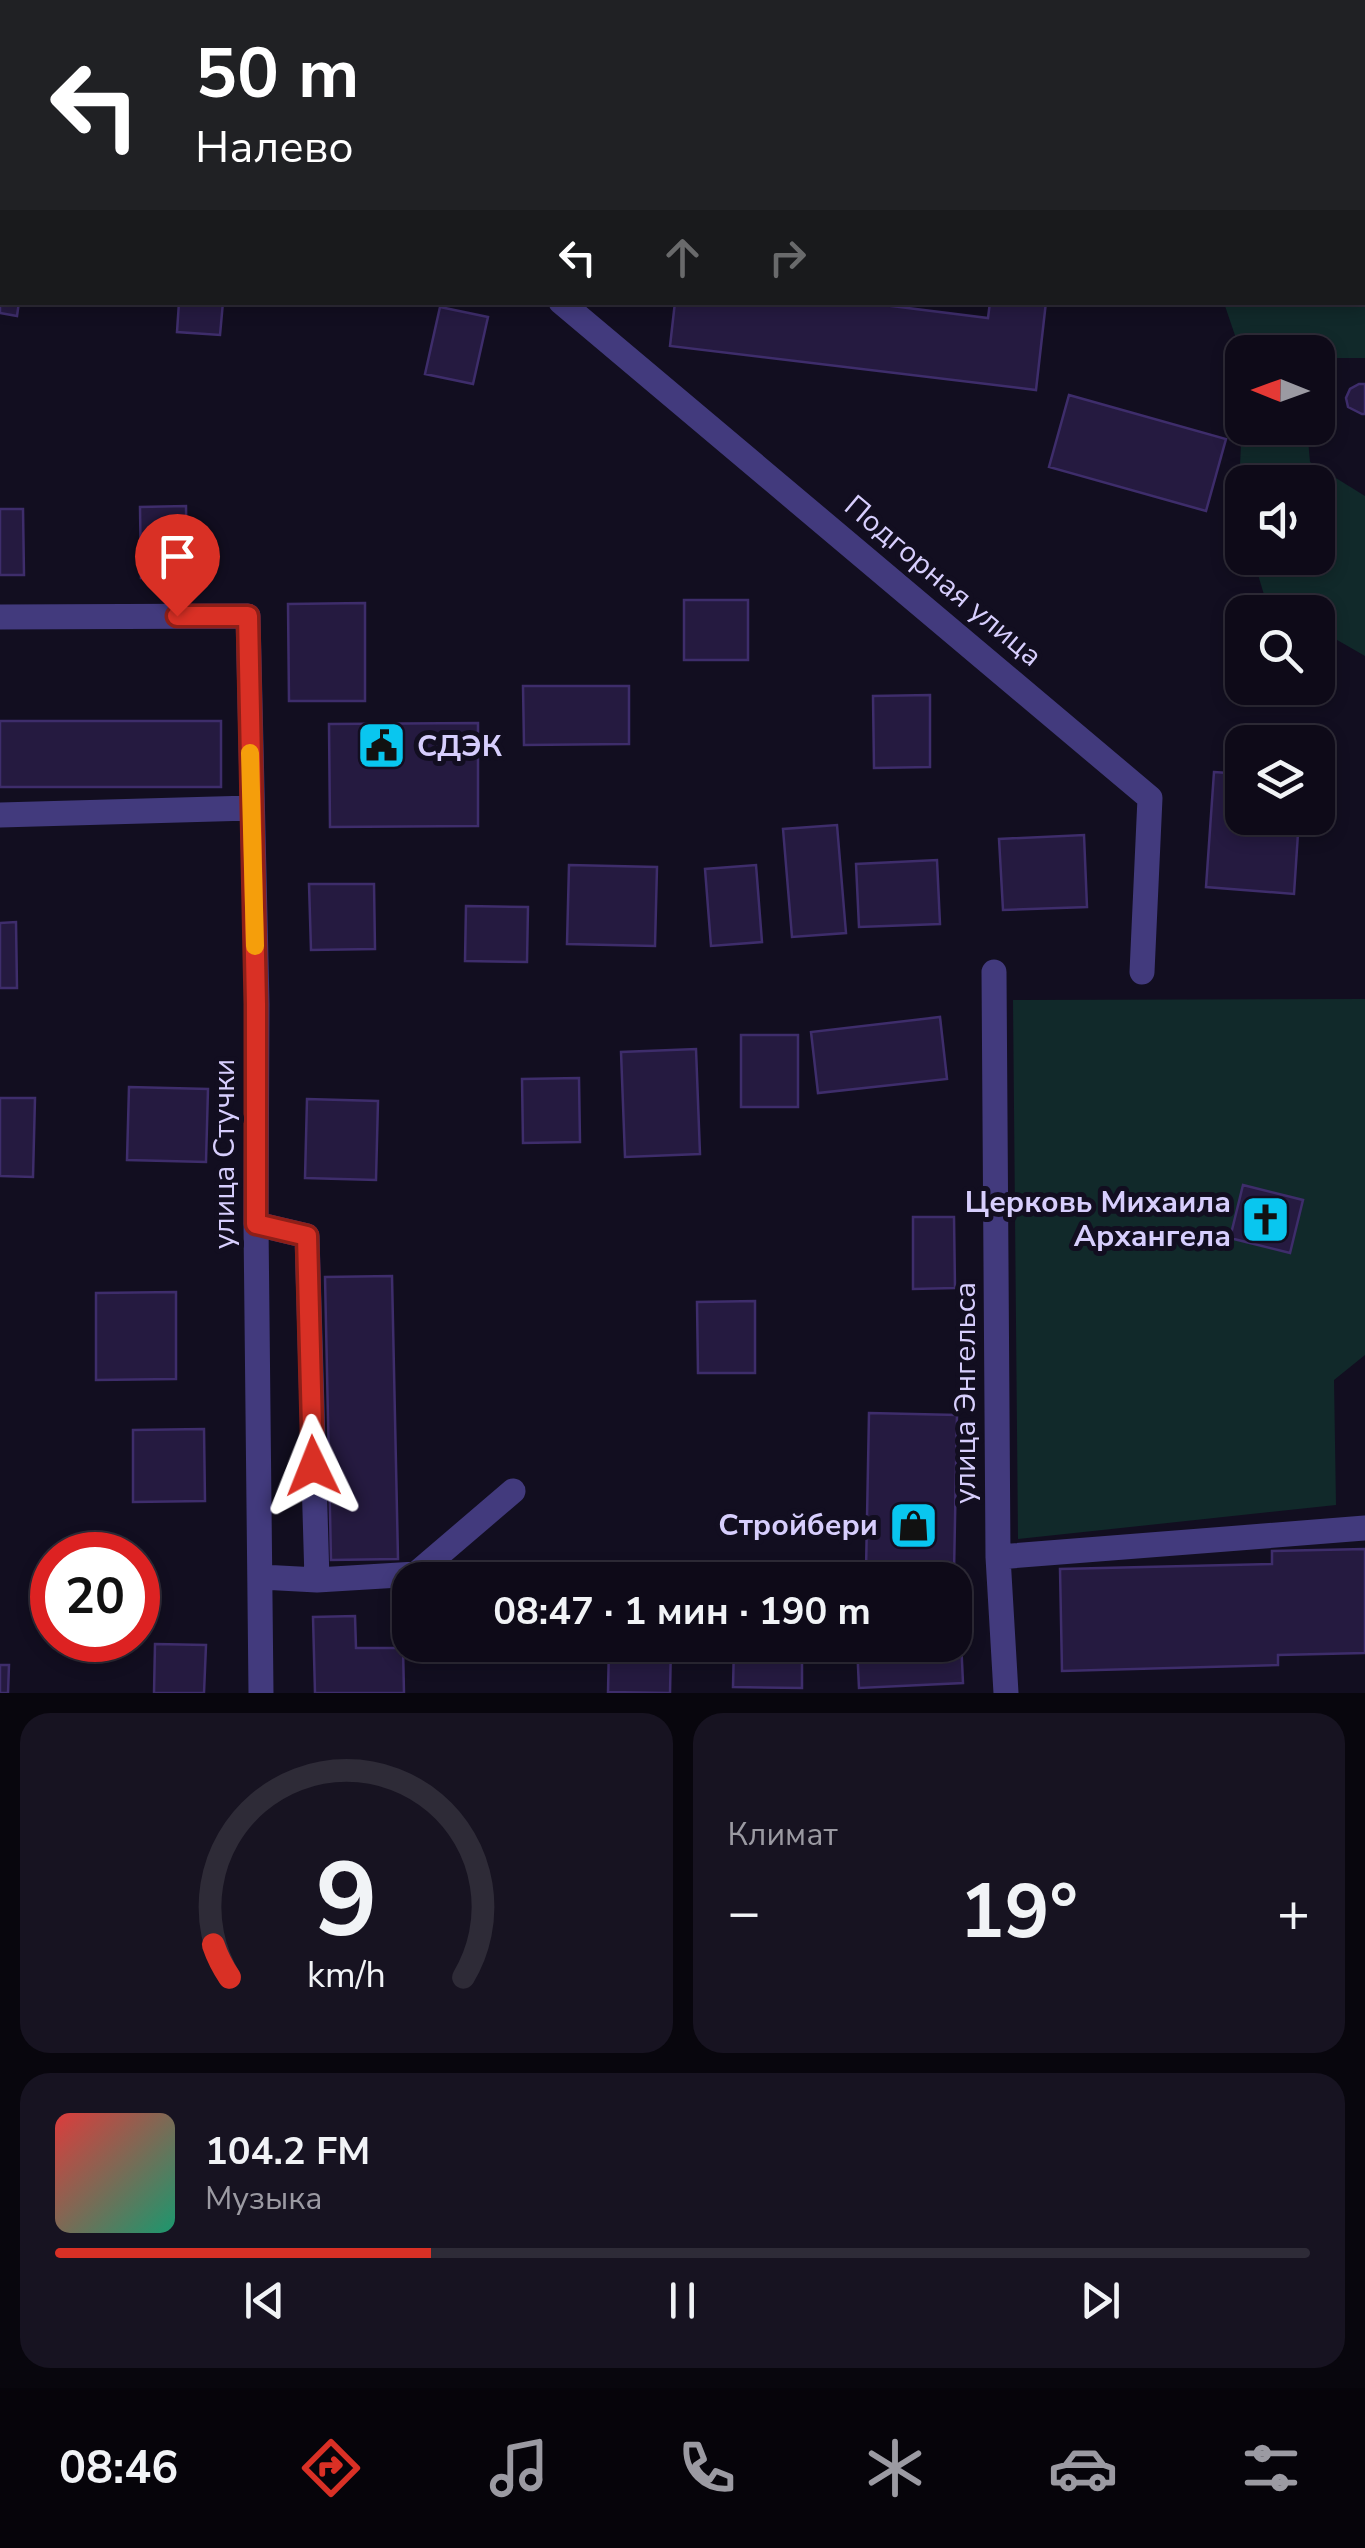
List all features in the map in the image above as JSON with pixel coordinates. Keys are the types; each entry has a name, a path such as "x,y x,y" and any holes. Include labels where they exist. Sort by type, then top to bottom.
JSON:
{"street":[{"name":"Подгорная улица","path":"565,305 1150,798 1142,972"},
{"name":"улица Стучки","path":"0,616 248,616 256,1004 261,1693"},
{"path":"0,814 250,808"},
{"name":"улица Энгельса","path":"994,972 998,1557 1006,1693"},
{"path":"256,1224 307,1236 317,1580"},
{"path":"261,1577 317,1580 416,1574 513,1491"},
{"path":"998,1557 1365,1528"}],"green space":[{"path":"1225,305 1365,305 1365,358 1335,358 1335,335 1235,335"},
{"path":"1241,445 1308,445 1310,462 1315,465 1240,465"},
{"path":"1335,477 1365,496 1365,656 1335,639 1335,595 1264,595 1258,575 1335,575"},
{"path":"1365,999 1365,1355 1334,1380 1336,1505 1018,1539 1013,1000"}],"building":[{"path":"0,305 19,305 17,316 0,313"},
{"path":"179,305 223,305 220,335 177,332"},
{"path":"675,305 884,305 988,318 990,305 1046,305 1036,390 670,346"},
{"path":"440,307 488,317 473,384 425,374"},
{"path":"1365,384 1365,414 1348,407 1346,398 1350,389"},
{"path":"1069,395 1225,439 1206,511 1049,467"},
{"path":"186,506 187,578 141,578 140,507"},
{"path":"0,509 23,509 24,575 0,575"},
{"path":"684,600 748,600 748,660 684,660"},
{"path":"365,603 365,701 289,701 288,604"},
{"path":"523,686 629,686 629,744 524,745"},
{"path":"930,695 930,767 874,768 873,696"},
{"path":"0,721 221,721 221,787 0,787"},
{"path":"478,723 478,826 330,827 329,724"},
{"path":"1214,772 1225,773 1225,835 1298,835 1294,894 1206,887"},
{"path":"837,825 846,933 792,937 783,829"},
{"path":"1084,835 1087,907 1003,910 999,839"},
{"path":"937,860 940,924 859,927 856,864"},
{"path":"569,865 657,867 655,946 567,944"},
{"path":"756,865 762,942 711,946 705,869"},
{"path":"309,884 374,884 375,949 311,950"},
{"path":"466,906 528,907 527,962 465,961"},
{"path":"16,922 17,988 0,988 0,923"},
{"path":"940,1017 947,1079 818,1093 811,1032"},
{"path":"741,1035 798,1035 798,1107 741,1107"},
{"path":"696,1049 700,1154 625,1157 621,1052"},
{"path":"579,1078 580,1142 523,1143 522,1079"},
{"path":"129,1087 208,1089 206,1162 127,1160"},
{"path":"0,1098 35,1098 33,1177 0,1176"},
{"path":"307,1099 378,1101 376,1180 305,1178"},
{"name":"Церковь Михаила Архангела","path":"1243,1185 1303,1200 1290,1253 1230,1238"},
{"path":"913,1217 954,1217 955,1288 913,1289"},
{"path":"392,1276 398,1559 331,1560 325,1277"},
{"path":"176,1292 176,1379 96,1380 96,1293"},
{"path":"755,1301 755,1373 698,1373 697,1302"},
{"path":"869,1413 957,1415 954,1562 866,1562"},
{"path":"204,1429 205,1501 133,1502 133,1430"},
{"path":"1365,1549 1365,1653 1278,1655 1278,1665 1062,1671 1060,1569 1272,1564 1272,1551"},
{"path":"355,1616 356,1648 392,1648 392,1662 403,1662 404,1693 315,1693 313,1617"},
{"path":"160,1644 206,1645 204,1693 154,1693 155,1662 160,1662"},
{"path":"609,1662 671,1662 670,1693 608,1692"},
{"path":"734,1662 802,1662 802,1688 733,1687"},
{"path":"858,1662 962,1662 963,1683 859,1688"},
{"path":"0,1665 9,1665 8,1693 0,1693"}],"slow traffic":[{"path":"250,753 255,946"}],"place":[{"name":"СДЭК","path":"382,746"},
{"name":"Церковь Михаила Архангела","path":"1266,1219"},
{"name":"Стройбери","path":"913,1525"}],"route":[{"path":"177,616 248,616 256,1224 307,1236 313,1466"}]}
